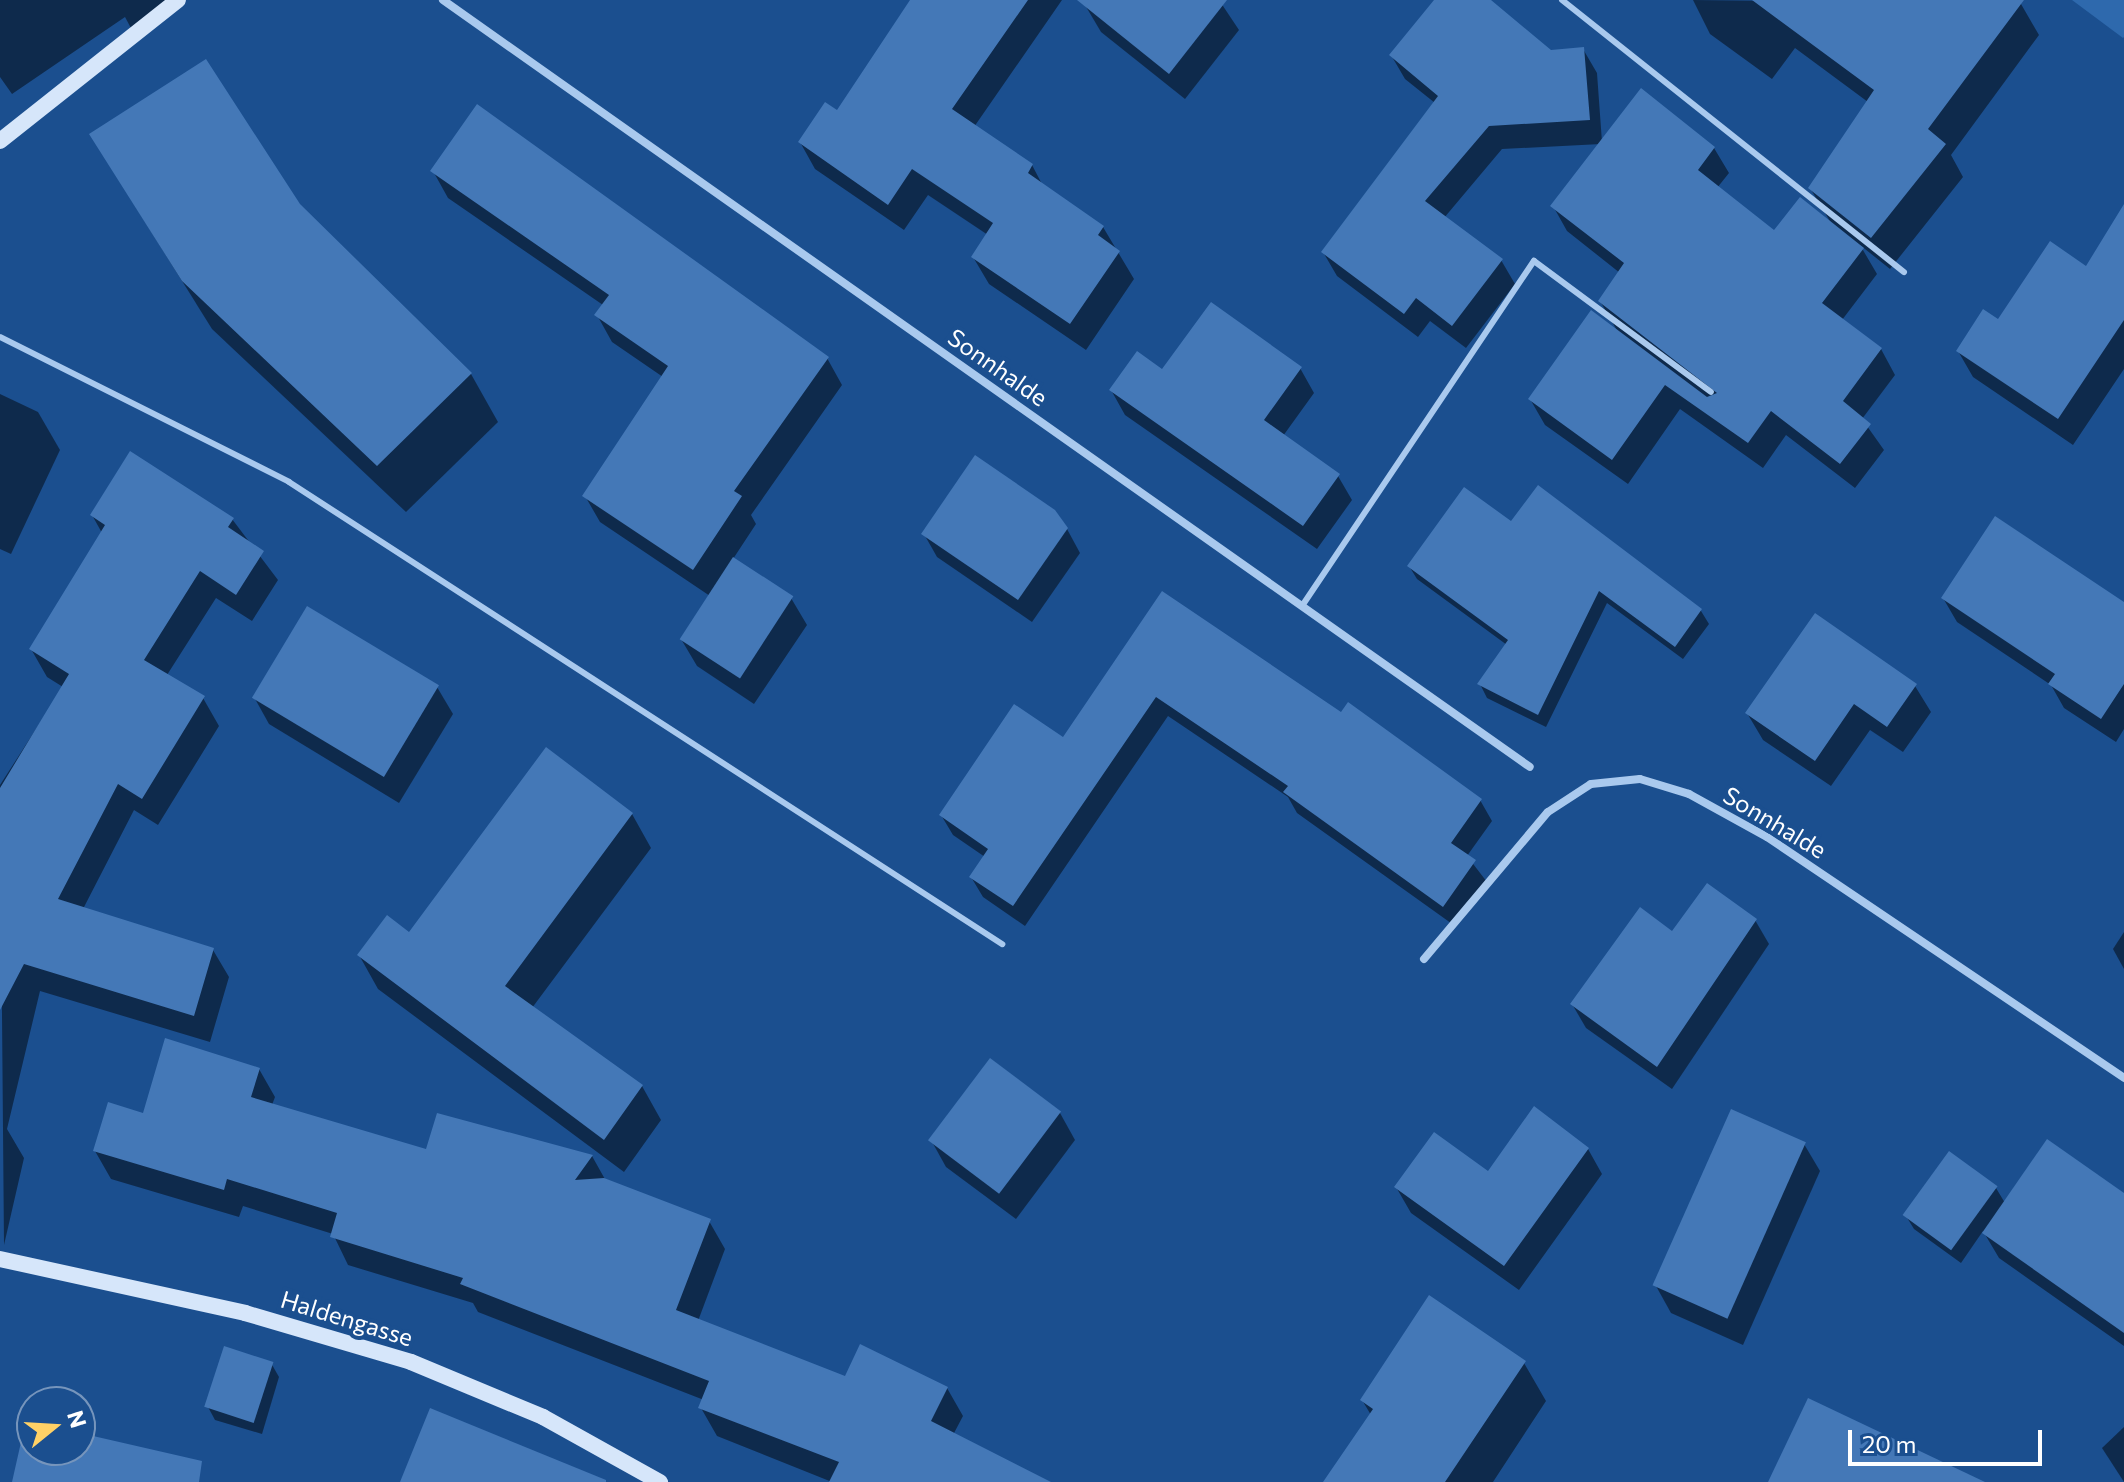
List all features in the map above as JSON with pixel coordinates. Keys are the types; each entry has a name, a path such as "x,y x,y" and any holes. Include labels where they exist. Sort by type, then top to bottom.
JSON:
{"street":[{"path":"0,141 178,0"},
{"name":"Sonnhalde","path":"443,0 1530,767"},
{"name":"Sonnhalde","path":"1424,959 1548,812 1591,784 1640,779 1689,794 1767,837 2124,1078"},
{"name":"Haldengasse","path":"0,1259 245,1313 411,1362 543,1417 660,1482"}],"lane":[{"path":"1562,0 1904,272"},
{"path":"1302,606 1534,261 1711,392"},
{"path":"0,337 289,482 1002,944"}],"shaded area":[{"path":"2072,0 2124,0 2124,37 2123,38"}],"building":[{"path":"910,0 1028,0 952,109 1033,164 1028,173 1104,226 1098,235 1120,251 1070,324 971,257 993,223 912,169 888,205 798,142 825,102 837,110"},
{"path":"1077,0 1227,0 1169,74"},
{"path":"1434,0 1491,0 1551,50 1584,47 1590,120 1489,126 1425,201 1503,259 1452,326 1416,298 1404,314 1321,252 1438,96 1389,55"},
{"path":"1752,0 2024,0 1928,129 1946,144 1871,238 1808,188 1874,90"},
{"path":"206,59 300,204 472,373 377,466 182,281 89,134"},
{"path":"1641,88 1715,147 1698,170 1774,230 1800,197 1864,248 1822,303 1882,348 1843,401 1871,424 1840,464 1771,411 1748,443 1665,385 1612,460 1528,399 1591,310 1707,397 1717,393 1598,301 1624,263 1550,206"},
{"path":"477,104 829,357 734,491 742,496 693,570 582,496 668,366 594,315 609,295 430,171"},
{"path":"2124,204 2124,320 2058,419 1956,351 1983,309 1998,319 2050,241 2086,266"},
{"path":"1211,302 1302,367 1264,420 1340,474 1303,526 1109,390 1137,351 1162,369"},
{"path":"130,451 234,518 228,527 264,551 236,595 200,571 144,660 205,696 142,799 118,784 58,899 214,948 194,1016 24,964 0,1010 0,788 69,674 29,649 105,525 90,515"},
{"path":"975,455 1055,510 1068,528 1018,600 921,534"},
{"path":"1538,485 1702,609 1675,647 1599,591 1538,715 1477,684 1508,640 1407,566 1464,487 1511,521"},
{"path":"1995,516 2124,602 2124,684 2101,719 2048,684 2055,674 1941,598"},
{"path":"733,557 793,596 740,678 680,639"},
{"path":"1162,591 1341,712 1348,702 1482,799 1451,843 1476,860 1443,907 1283,792 1288,786 1156,697 1013,906 969,877 988,849 939,815 1014,704 1063,737"},
{"path":"307,606 439,685 384,777 252,698"},
{"path":"1815,613 1917,684 1887,727 1854,704 1815,761 1745,713"},
{"path":"546,747 633,813 505,986 643,1085 604,1140 357,955 387,915 409,932"},
{"path":"1707,883 1757,919 1657,1067 1570,1004 1640,907 1672,931"},
{"path":"165,1038 260,1068 251,1097 426,1149 437,1113 593,1155 575,1180 604,1178 711,1219 676,1310 845,1376 860,1344 948,1387 931,1421 1051,1482 829,1482 839,1462 698,1408 709,1381 460,1284 463,1278 330,1237 337,1213 227,1179 224,1190 93,1151 108,1102 143,1113"},
{"path":"990,1058 1061,1112 999,1194 928,1140"},
{"path":"1534,1106 1589,1148 1504,1266 1394,1187 1434,1132 1488,1171"},
{"path":"1731,1109 1806,1142 1727,1319 1652,1285"},
{"path":"2047,1139 2124,1193 2124,1333 1982,1233"},
{"path":"1949,1151 1998,1186 1951,1250 1903,1215"},
{"path":"1429,1295 1526,1361 1445,1482 1323,1482 1373,1409 1360,1400"},
{"path":"224,1346 273,1362 254,1423 204,1407"},
{"path":"1808,1398 1985,1482 1768,1482"},
{"path":"430,1408 606,1480 606,1482 400,1482"},
{"path":"96,1437 202,1461 199,1482 12,1482 16,1464 96,1466"}]}
